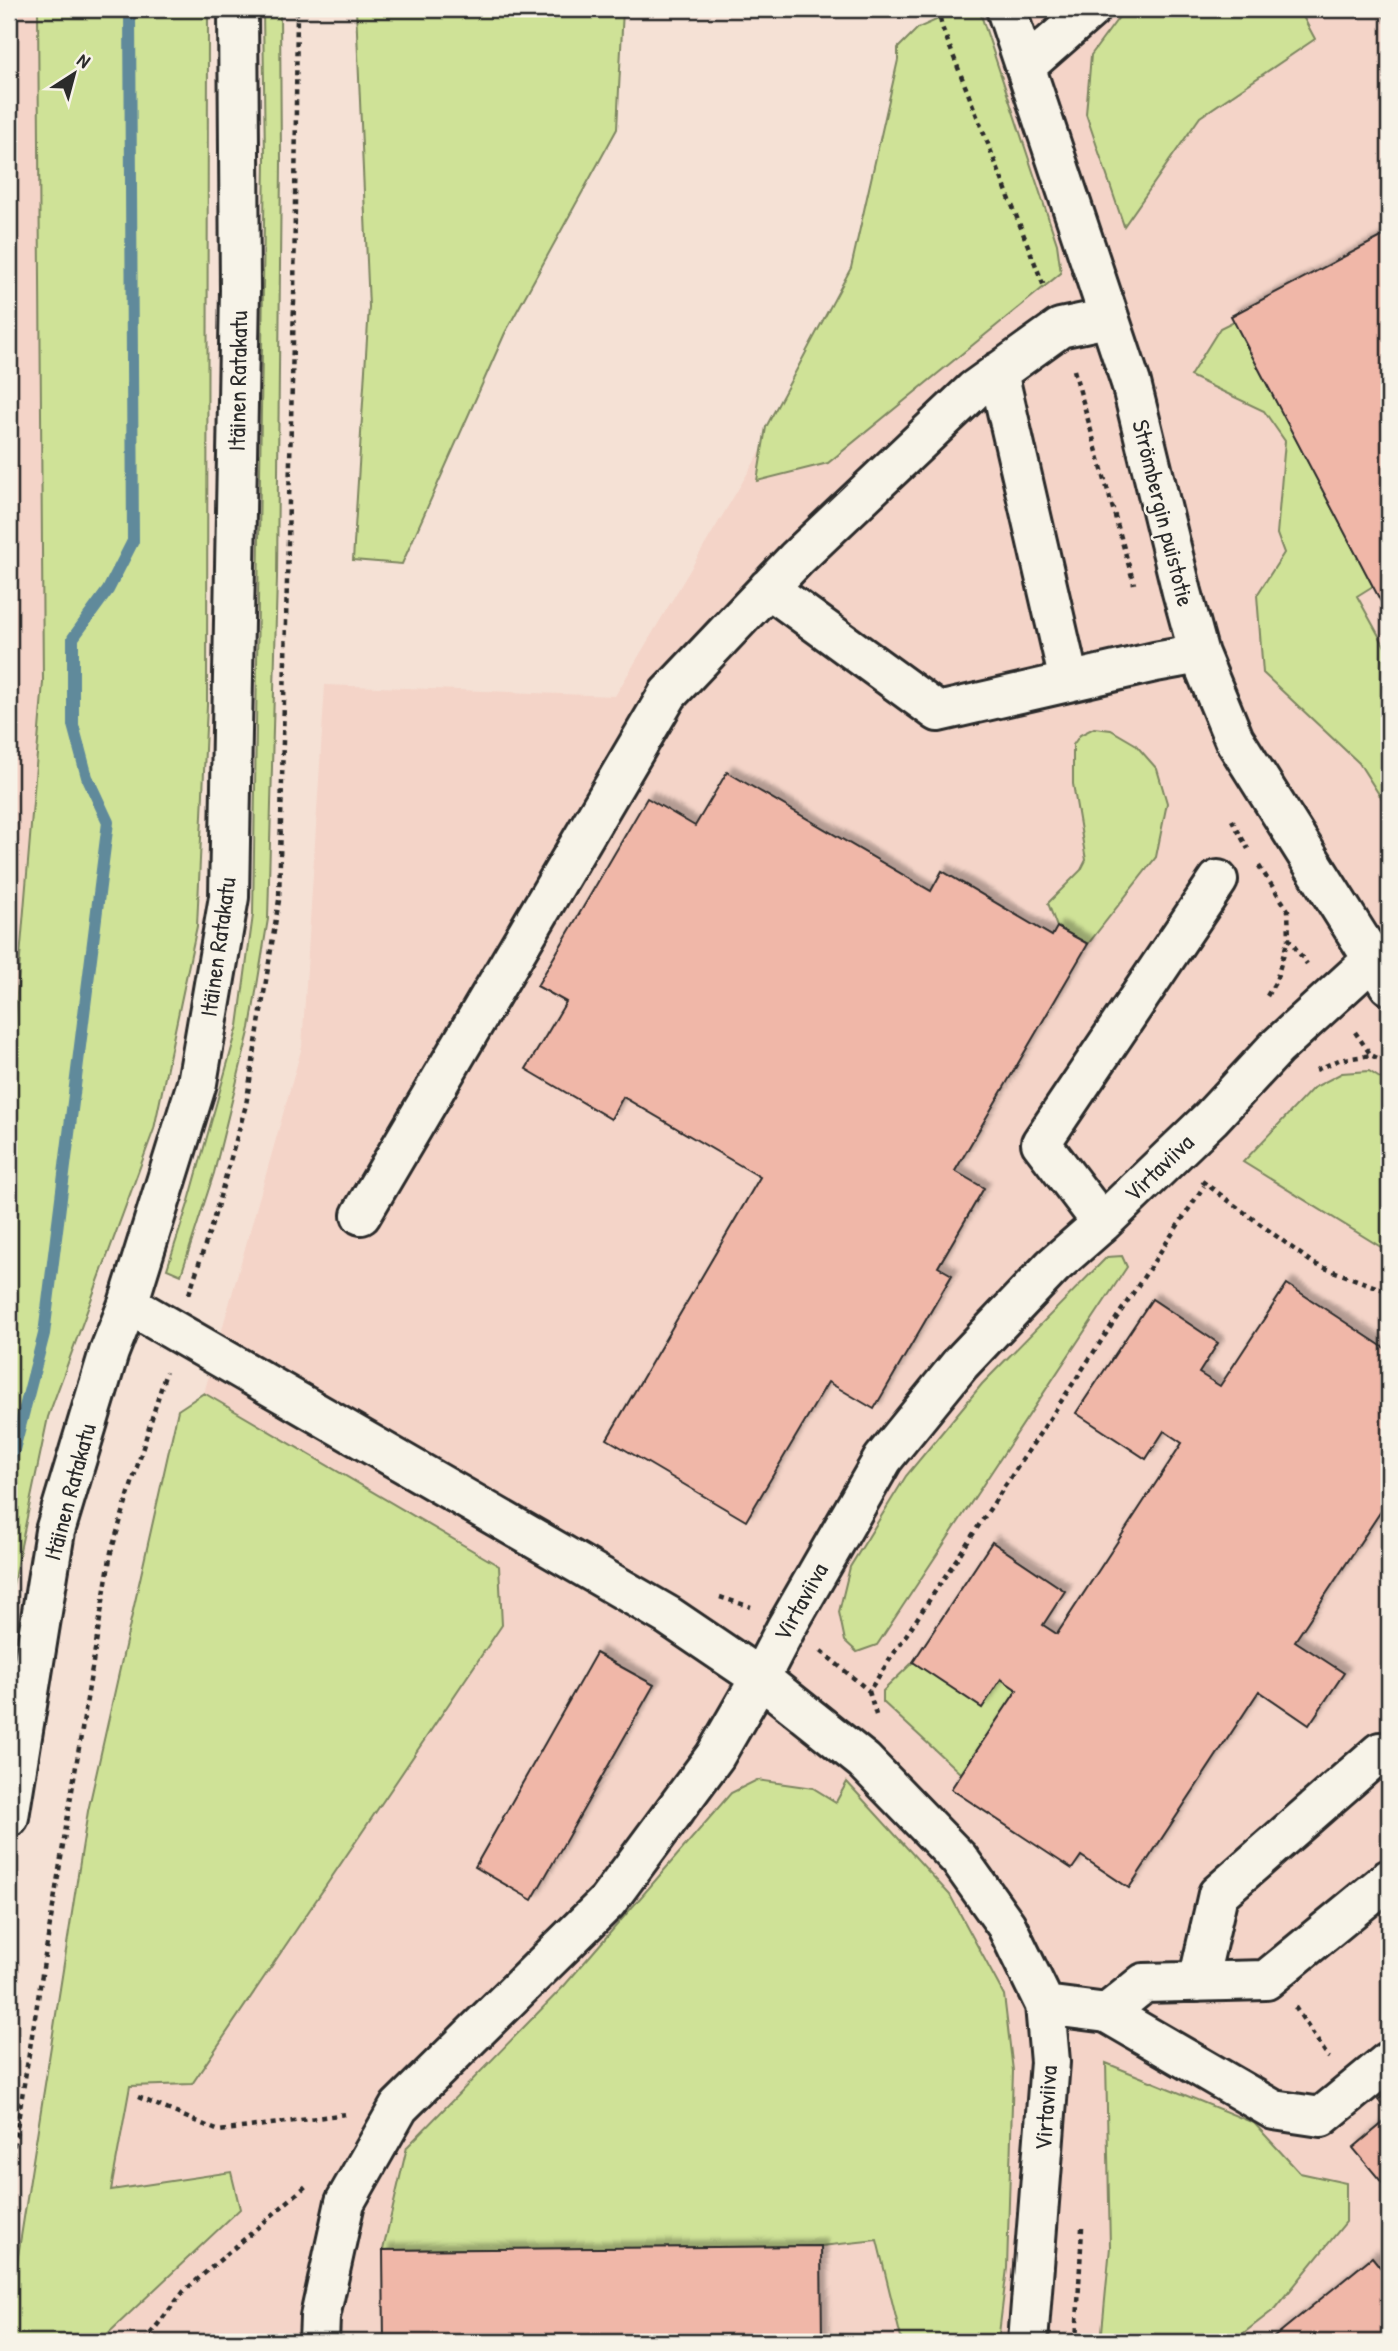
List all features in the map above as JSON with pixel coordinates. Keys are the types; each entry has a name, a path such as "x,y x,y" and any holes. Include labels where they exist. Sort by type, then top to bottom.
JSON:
{"street":[{"name":"Itäinen Ratakatu","path":"9,1817 55,1531 109,1352 128,1304 197,1083 229,897 240,290 238,9"},
{"name":"Strömbergin puistotie","path":"1006,9 1131,383 1199,654 1234,739 1384,966"},
{"path":"1026,66 1091,9"},
{"path":"361,1214 668,694 796,559 974,390 1060,328 1108,318"},
{"path":"998,372 1069,681"},
{"path":"768,588 938,712 1199,654"},
{"path":"1102,1223 1041,1143 1218,880"},
{"name":"Virtaviiva","path":"1028,2342 1050,2062 1045,2005 1006,1924 959,1860 864,1761 760,1678 883,1459 970,1353 1053,1266 1102,1223 1211,1118 1276,1048 1384,966"},
{"path":"128,1304 667,1615 760,1678 715,1756 607,1902 399,2107 345,2202 320,2317 319,2342"},
{"path":"1198,1982 1218,1894 1380,1752"},
{"path":"1107,2013 1144,1983 1266,1980 1389,1879"},
{"path":"1045,2005 1107,2013 1274,2110 1321,2117 1389,2061"}],"path":[{"path":"9,2176 111,1552 246,1105 279,900 294,316 297,9"},
{"path":"1305,1074 1339,1060 1371,1055"},
{"path":"1171,1156 1314,1264 1389,1292"},
{"path":"869,1691 1214,1174"},
{"path":"717,1597 756,1609 827,1655 869,1691 877,1718"},
{"path":"1301,2016 1331,2060"},
{"path":"138,2097 219,2131 399,2107"},
{"path":"144,2342 184,2291 307,2186"},
{"path":"1076,2342 1083,2217"}],"shaded area":[{"path":"9,9 38,9 39,27 43,682 9,1090"},
{"path":"1024,9 1389,9 1389,2342 9,2342 9,2313 88,1811 178,1410 204,1393 302,1047 325,685 615,696"}],"green space":[{"path":"38,9 208,9 207,705 197,926 154,1129 48,1417 9,1603 9,1090 43,682"},
{"path":"263,9 280,9 281,162 277,577 268,919 250,1028 214,1173 181,1275 167,1269 238,1026 253,915 265,159"},
{"path":"356,9 623,9 617,129 505,333 402,564 353,560 369,307"},
{"path":"961,9 980,12 1057,244 1061,273 828,463 757,481 766,427 851,268 898,60 898,48 918,28"},
{"path":"1125,9 1299,9 1315,39 1200,117 1124,226 1086,114 1091,55"},
{"path":"1234,321 1373,586 1357,596 1389,654 1389,810 1359,763 1263,673 1257,595 1284,553 1277,534 1285,441 1264,411 1190,376 1220,328"},
{"path":"1094,728 1111,730 1135,744 1157,769 1167,803 1156,857 1088,944 1057,927 1048,903 1081,870 1086,860 1073,784 1073,745 1080,735"},
{"path":"1369,1071 1389,1084 1389,1252 1243,1162 1313,1088 1342,1073"},
{"path":"1122,1256 1127,1267 877,1645 857,1652 845,1641 839,1612 850,1567 906,1476 982,1384 1107,1257"},
{"path":"204,1393 499,1566 502,1625 192,2084 130,2086 111,2190 231,2172 240,2209 99,2342 9,2342 9,2313 88,1811 178,1410"},
{"path":"913,1662 982,1707 1001,1679 1017,1690 961,1774 883,1702 883,1691"},
{"path":"757,1780 813,1788 836,1802 847,1782 950,1895 1004,1995 1013,2071 1007,2268 998,2342 902,2342 877,2240 821,2246 383,2250 407,2147 564,1986 731,1793"},
{"path":"1106,2063 1254,2123 1300,2173 1346,2183 1346,2222 1276,2308 1232,2342 1101,2342 1110,2247"}],"building":[{"path":"1380,9 1389,9 1389,27"},
{"path":"1389,233 1389,617 1231,316"},
{"path":"727,772 931,891 942,871 1052,936 1057,927 1088,944 955,1171 984,1188 938,1267 952,1275 874,1409 828,1382 746,1521 607,1439 760,1177 623,1097 611,1119 526,1069 566,1002 537,986 647,798 695,826"},
{"path":"1287,1284 1389,1351 1389,1499 1295,1641 1344,1673 1309,1725 1259,1691 1129,1888 1081,1856 1072,1869 951,1789 1017,1690 1001,1679 982,1708 913,1662 992,1542 1065,1591 1043,1625 1057,1634 1182,1443 1164,1431 1146,1459 1076,1413 1152,1299 1218,1343 1199,1373 1220,1386"},
{"path":"596,1653 654,1685 532,1900 475,1867"},
{"path":"1389,2091 1389,2113 1378,2100"},
{"path":"1389,2118 1389,2191 1353,2148"},
{"path":"821,2246 822,2342 384,2342 383,2250"},
{"path":"1372,2257 1389,2278 1389,2342 1268,2342"}],"waterway":[{"path":"9,1469 44,1334 108,822 87,777 73,725 73,638 108,590 133,541 130,9"}]}
